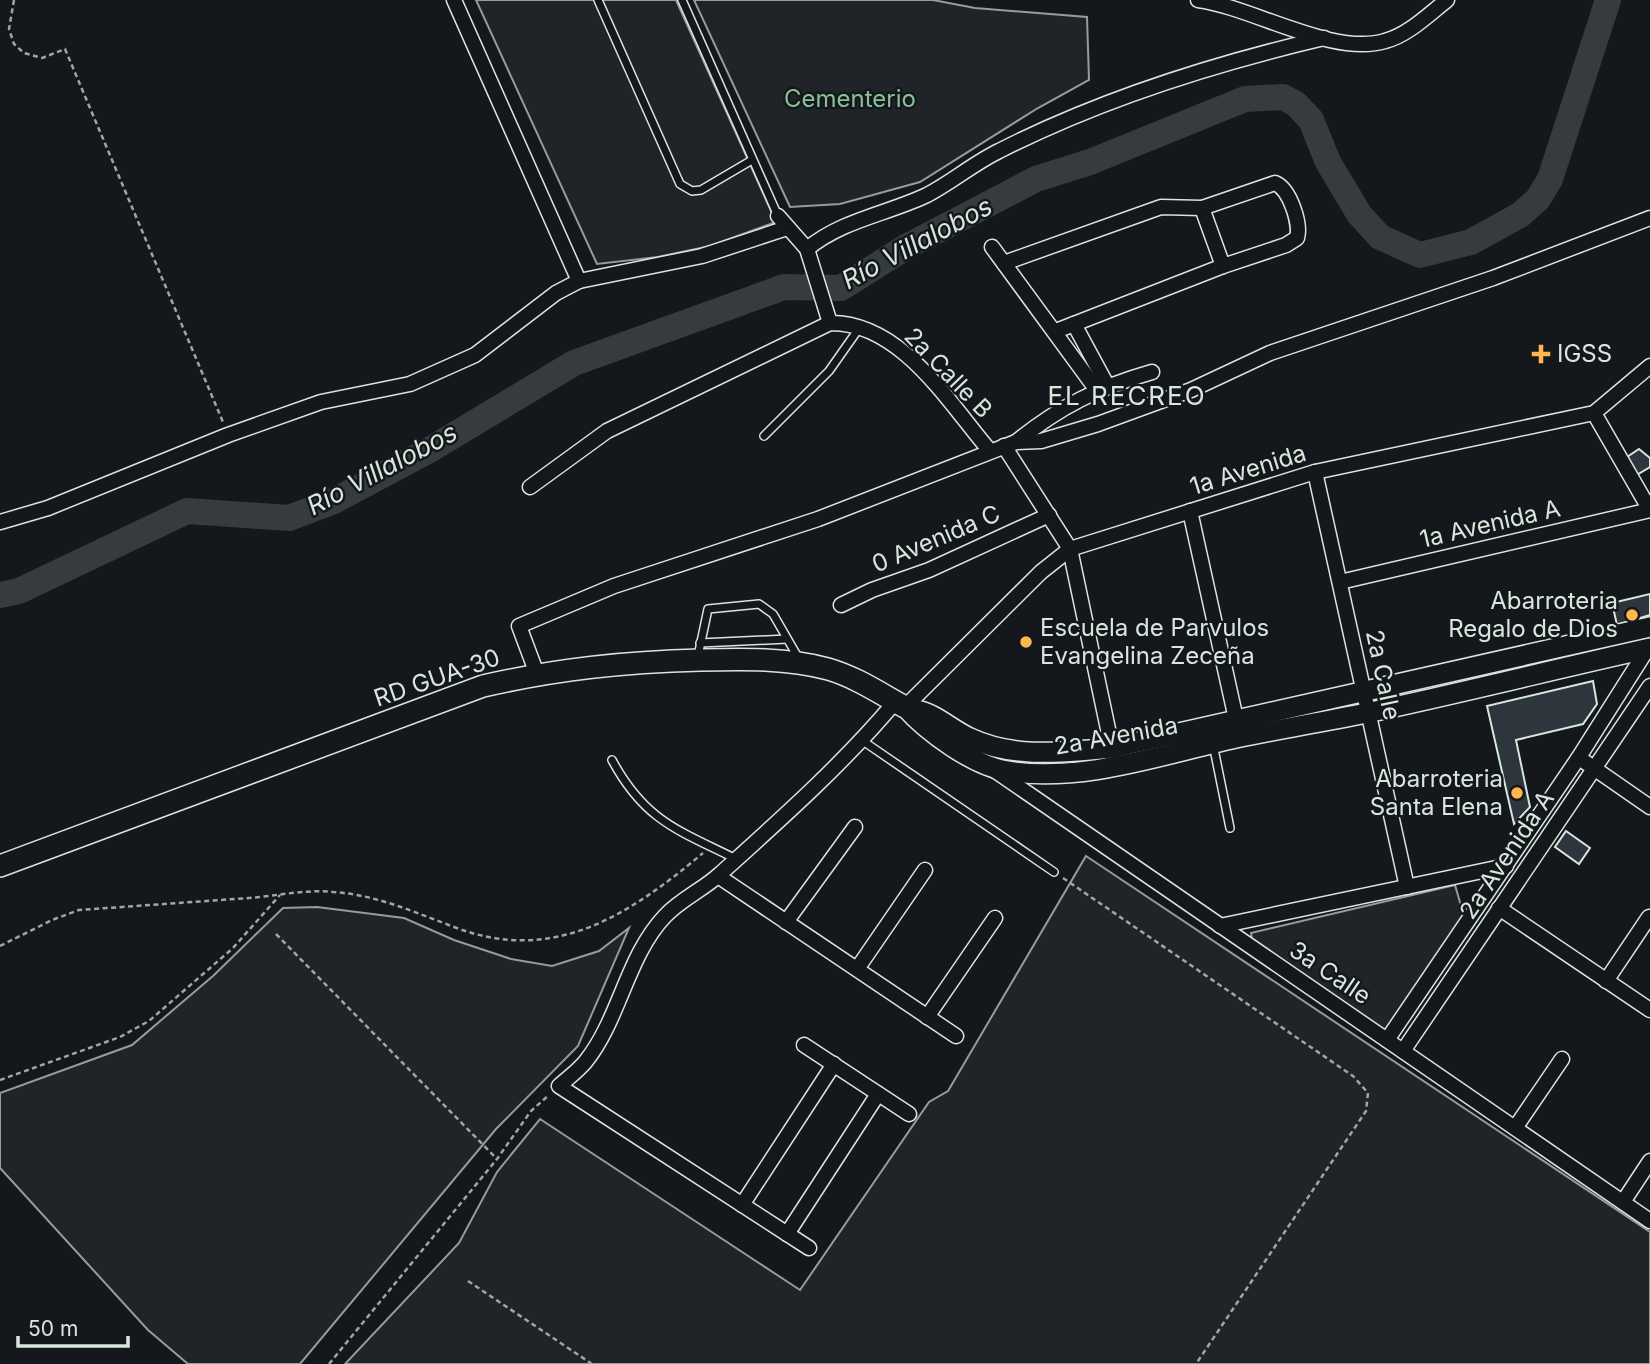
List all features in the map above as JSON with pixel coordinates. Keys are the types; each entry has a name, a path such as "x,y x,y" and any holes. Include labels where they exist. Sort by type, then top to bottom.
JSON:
{"main road":[{"name":"RD GUA-30","path":"0,866 483,686 537,674 699,652 801,663 830,670 900,704"}],"street":[{"path":"454,0 579,281"},
{"path":"1198,0 1237,9 1324,38 1353,43 1386,41 1415,25 1447,0"},
{"path":"809,252 826,233 927,195 998,151 1066,120 1235,58 1324,38"},
{"path":"1004,263 1161,207 1202,208 1275,183 1286,190 1299,230 1297,238 1286,245 1223,266 1056,331"},
{"path":"1202,208 1223,266"},
{"path":"530,487 616,426 830,323 809,252 778,216"},
{"path":"537,674 519,626 614,586 818,519 1010,444 1041,441 1098,424 1191,390 1270,353 1493,278 1650,218"},
{"path":"0,522 61,503 228,435 321,402 410,384 475,355 556,293 579,281 702,256 787,228"},
{"path":"992,247 1102,387"},
{"name":"2a Calle B","path":"830,323 850,323 899,349 990,451"},
{"path":"1074,324 1102,387"},
{"name":"1a Avenida","path":"559,1086 586,1061 645,945 665,916 718,876 1041,572 1070,549 1315,472 1594,414 1650,366"},
{"path":"1010,444 1040,422 1102,387 1152,372"},
{"path":"1594,414 1650,510"},
{"name":"2a Calle B","path":"1010,444 1070,549 1112,748"},
{"name":"2a Calle","path":"1315,472 1407,887"},
{"name":"1a Avenida A","path":"1340,582 1650,510"},
{"path":"1190,511 1238,729"},
{"name":"0 Avenida C","path":"841,605 872,590 929,570 1049,515"},
{"name":"2a Avenida","path":"987,754 1006,771 1058,772 1114,766 1213,743 1238,729 1362,690 1650,627"},
{"name":"2a Avenida","path":"900,704 917,721 945,741 987,754 1054,753 1112,748 1367,713 1649,648"},
{"name":"2a Avenida A","path":"1387,1040 1506,866 1649,648"},
{"name":"2a Avenida A","path":"1403,1051 1650,686"},
{"name":"3a Calle","path":"987,754 1220,926 1650,1221"},
{"path":"1578,757 1650,807"},
{"path":"786,922 855,827"},
{"name":"2a Avenida A","path":"1220,926 1506,866"},
{"path":"857,969 925,870"},
{"path":"718,876 956,1036"},
{"path":"1499,908 1650,1010"},
{"path":"1606,981 1649,917"},
{"path":"927,1017 995,918"},
{"path":"804,1045 909,1114"},
{"path":"1515,1128 1562,1059"},
{"path":"742,1205 834,1065"},
{"path":"559,1086 809,1248"},
{"path":"787,1234 878,1094"},
{"path":"1623,1202 1650,1161"}],"lane":[{"path":"598,0 680,184 692,191 701,190 752,160"},
{"path":"682,0 778,216"},
{"path":"764,436 829,371 850,345 860,327"},
{"path":"787,639 699,652 704,615 713,606 759,604 773,614 801,663"},
{"path":"863,741 1054,872"},
{"path":"1213,743 1230,828"},
{"path":"611,760 627,789 657,818 687,837 736,859"}],"path":[{"path":"14,0 9,29 14,44 24,53 41,58 65,49 228,435"},
{"path":"0,946 51,920 79,910 332,891 400,904 456,928 505,942 545,941 602,923 651,892 710,846"},
{"path":"1054,872 1353,1076 1368,1093 1366,1111 1196,1364"},
{"path":"0,1080 120,1037 149,1021 233,948 279,895"},
{"path":"276,934 497,1159"},
{"path":"329,1364 497,1159 531,1111 559,1086"},
{"path":"468,1281 592,1364"}],"green space":[{"path":"476,0 676,0 776,222 710,246 658,257 597,264"},
{"name":"Cementerio","path":"694,0 933,0 975,8 1087,17 1089,80 1038,108 920,182 840,204 790,207"},
{"path":"1086,856 1650,1232 1650,1364 345,1364 459,1243 497,1172 540,1119 800,1290 929,1102 948,1091"},
{"path":"1455,885 1466,923 1388,1033 1253,946 1251,933"},
{"path":"317,907 404,918 454,940 511,959 552,966 599,951 629,928 578,1046 496,1129 300,1364 188,1364 148,1330 0,1168 0,1093 132,1045 213,976 283,908"}],"building":[{"path":"1639,449 1650,458 1650,467 1635,476 1624,459"},
{"path":"1650,594 1650,615 1617,625 1612,603"},
{"path":"1593,681 1597,704 1583,724 1516,740 1530,807 1514,824 1487,706"},
{"path":"1566,831 1590,848 1579,864 1555,847"}],"waterway":[{"name":"Río Villalobos","path":"0,595 19,591 187,511 289,518 334,501 431,449 574,363 784,287 841,288 906,247 1036,179 1090,162 1245,99 1283,97 1296,104 1311,120 1328,162 1359,214 1380,237 1420,255 1471,242 1520,215 1538,199 1550,179 1608,0"}],"place":[{"name":"IGSS","path":"1541,354"},
{"name":"Abarroteria Regalo de Dios","path":"1632,615"},
{"name":"Escuela de Parvulos Evangelina Zeceña","path":"1026,642"},
{"name":"Abarroteria Santa Elena","path":"1517,793"}],"district":[{"name":"EL RECREO","path":"1127,396"}]}
